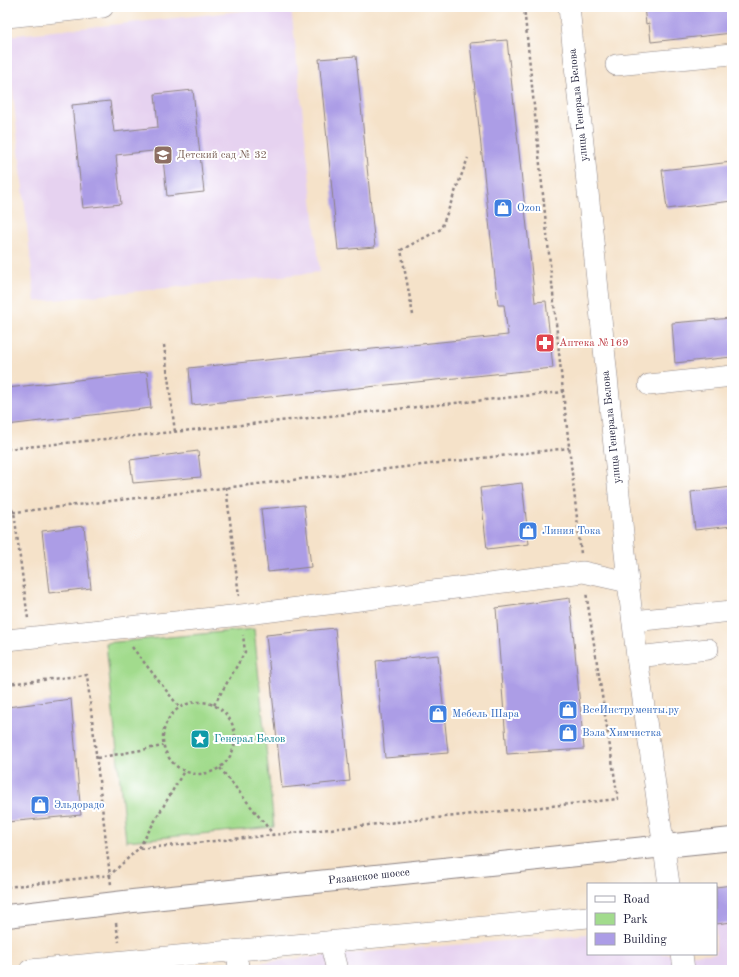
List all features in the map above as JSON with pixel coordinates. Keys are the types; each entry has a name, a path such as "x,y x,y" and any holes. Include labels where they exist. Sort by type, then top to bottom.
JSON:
{"main road":[{"name":"Рязанское шоссе","path":"7,916 732,838"}],"street":[{"path":"7,16 103,7"},
{"name":"улица Генерала Белова","path":"569,7 628,582 669,883"},
{"path":"616,65 732,54"},
{"path":"649,385 732,376"},
{"path":"7,640 241,615 583,572 628,582"},
{"path":"633,621 732,611"},
{"path":"637,657 708,649"},
{"path":"30,970 587,917"},
{"path":"330,942 337,970"},
{"path":"682,955 684,970"}],"path":[{"path":"413,315 401,250 441,229 468,158"},
{"path":"164,345 175,432"},
{"path":"7,449 563,392"},
{"path":"7,512 569,448"},
{"path":"214,705 245,652 226,487"},
{"path":"7,505 14,512 31,637"},
{"path":"117,629 180,708"},
{"path":"7,684 87,675 121,962"},
{"path":"195,702 204,702 214,705 225,713 231,720 235,729 236,739 231,757 220,768 208,774 198,775 184,771 172,763 167,755 164,746 164,727 169,718 180,708 195,702"},
{"path":"96,758 164,746"},
{"path":"220,768 273,835"},
{"path":"138,848 184,771"}],"shaded area":[{"name":"Детский сад № 32","path":"279,7 291,7 320,272 35,302 7,36"},
{"path":"732,920 732,970 188,970 333,955 587,934 587,955 717,955 717,922"}],"green space":[{"path":"254,629 274,827 126,841 106,643"}],"building":[{"path":"644,7 732,7 732,33 651,42 649,23 646,24"},
{"path":"507,40 535,302 546,301 553,368 192,405 189,368 508,335 504,305 498,305 470,43"},
{"path":"356,56 375,247 338,250 319,59"},
{"path":"193,90 204,192 167,196 162,150 116,155 121,204 83,208 72,105 110,101 114,132 158,127 155,94"},
{"path":"732,162 732,201 667,209 662,170"},
{"path":"732,318 732,357 675,363 672,323"},
{"path":"147,372 151,408 7,425 7,388"},
{"path":"198,451 201,477 133,483 130,460"},
{"path":"522,483 529,544 487,549 480,488"},
{"path":"732,487 732,526 695,530 691,492"},
{"path":"304,505 311,567 268,572 261,509"},
{"path":"84,526 91,588 49,593 42,531"},
{"path":"570,598 584,749 507,754 496,608"},
{"path":"335,628 350,781 282,788 266,635"},
{"path":"438,655 448,753 385,758 376,661"},
{"path":"71,699 81,815 7,822 7,707"},
{"path":"732,885 732,922 717,924 717,887"}],"place":[{"name":"Детский сад № 32","path":"163,155"},
{"name":"Ozon","path":"503,208"},
{"name":"Аптека №169","path":"545,343"},
{"name":"Линия Тока","path":"528,531"},
{"name":"ВсеИнструменты.ру","path":"568,710"},
{"name":"Мебель Шара","path":"438,714"},
{"name":"Вэла Химчистка","path":"568,733"},
{"name":"Генерал Белов","path":"200,739"},
{"name":"Эльдорадо","path":"40,805"}]}
